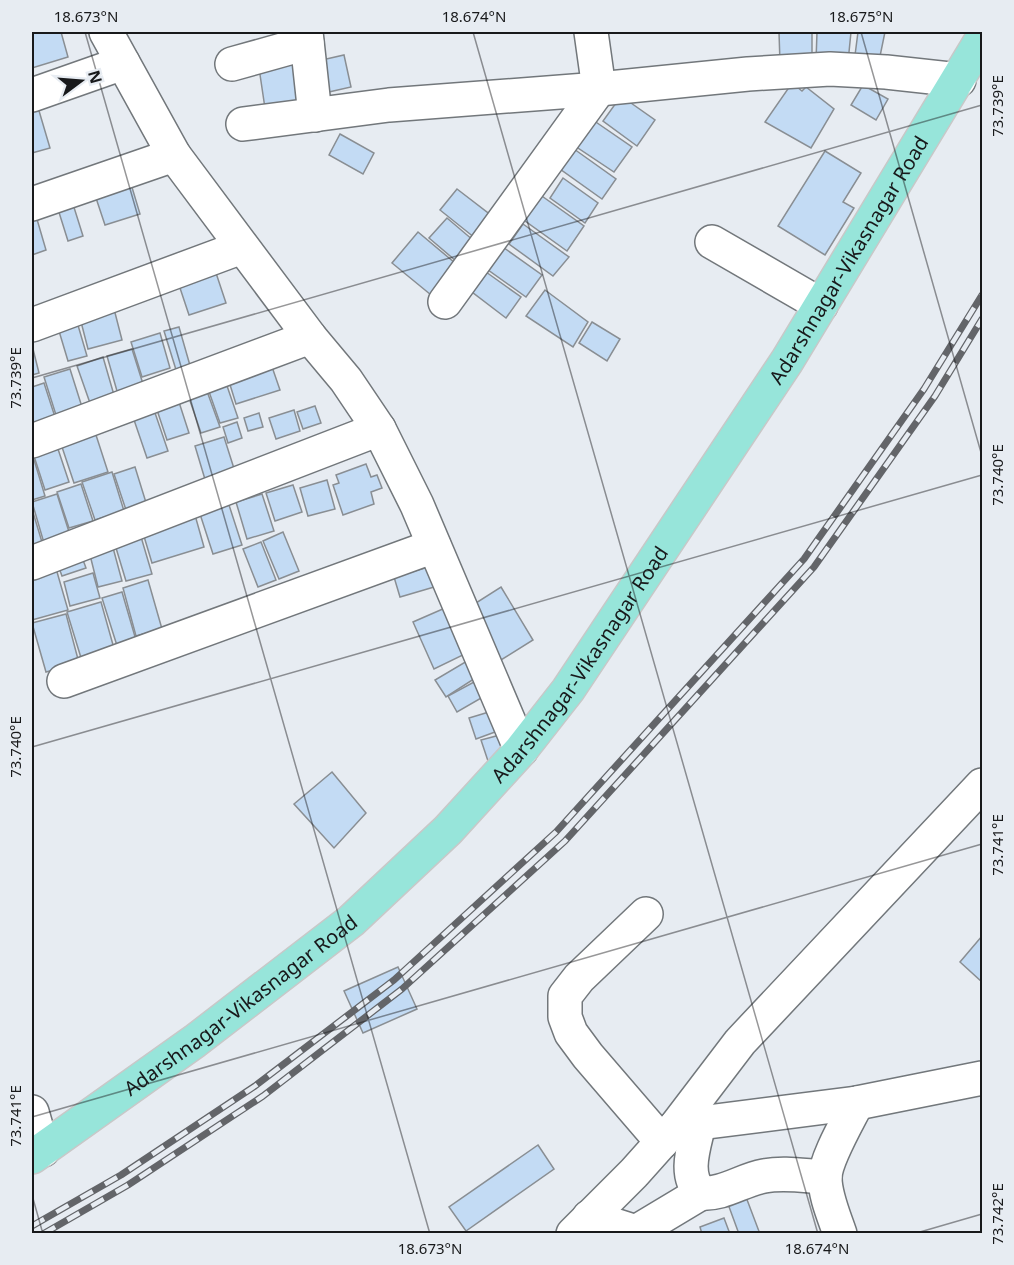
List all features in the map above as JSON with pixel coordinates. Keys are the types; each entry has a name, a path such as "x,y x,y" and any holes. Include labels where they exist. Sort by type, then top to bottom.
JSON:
{"main road":[{"name":"Adarshnagar-Vikasnagar Road","path":"37,1153 195,1041 351,921 448,830 521,750 568,690 787,361 982,39"}],"street":[{"path":"106,32 174,155 310,337 346,380 379,429 417,505 521,750"},
{"path":"445,302 599,89 591,32"},
{"path":"232,64 307,37 315,115"},
{"path":"32,95 123,63"},
{"path":"243,124 389,105 599,89 748,74 830,69 959,80"},
{"path":"32,204 174,155"},
{"path":"712,242 821,305"},
{"path":"32,325 242,247"},
{"path":"32,441 310,337"},
{"path":"32,563 379,429"},
{"path":"64,681 434,546"},
{"path":"581,1225 679,1130 740,1042 982,785"},
{"path":"646,914 579,978 565,996 565,1017 571,1033 588,1056 679,1130 693,1185 701,1193"},
{"path":"679,1130 857,1103 982,1078"},
{"path":"840,1233 829,1199 825,1177 829,1160 857,1103"},
{"path":"32,1112 37,1153"},
{"path":"581,1225 636,1232 701,1193 712,1194 771,1175 825,1177"}],"building":[{"path":"32,32 61,32 68,57 32,68"},
{"path":"779,32 812,32 812,61 780,63"},
{"path":"817,32 851,32 848,62 816,61"},
{"path":"858,32 885,32 878,66 854,63"},
{"path":"299,54 308,108 266,115 258,61"},
{"path":"344,55 351,87 320,94 313,62"},
{"path":"792,83 802,91 806,87 834,109 811,148 765,122"},
{"path":"863,85 888,99 876,120 851,105"},
{"path":"621,96 655,120 637,146 603,121"},
{"path":"37,104 50,148 32,153 32,105"},
{"path":"590,118 632,147 614,172 572,144"},
{"path":"340,134 374,153 363,174 329,155"},
{"path":"574,149 616,179 602,199 560,169"},
{"path":"825,151 861,173 843,202 854,208 825,255 778,226"},
{"path":"128,174 140,214 105,225 92,186"},
{"path":"563,178 598,203 585,223 550,198"},
{"path":"457,189 492,216 475,238 440,210"},
{"path":"539,194 584,226 567,251 521,218"},
{"path":"72,201 83,236 68,241 57,206"},
{"path":"34,209 46,250 32,255 32,210"},
{"path":"447,218 480,246 463,267 429,238"},
{"path":"523,224 569,257 553,276 509,244"},
{"path":"418,232 461,268 436,299 392,263"},
{"path":"500,245 542,275 526,297 484,267"},
{"path":"214,267 226,303 189,315 177,279"},
{"path":"486,272 521,297 506,318 472,292"},
{"path":"545,290 588,322 573,347 526,316"},
{"path":"113,305 122,340 88,349 79,314"},
{"path":"75,315 87,356 68,361 56,321"},
{"path":"592,322 620,339 607,361 579,343"},
{"path":"179,327 191,369 177,373 164,331"},
{"path":"160,333 170,368 142,377 131,342"},
{"path":"32,345 39,373 32,375"},
{"path":"132,349 143,384 117,391 107,356"},
{"path":"103,357 114,395 90,403 77,366"},
{"path":"270,361 280,390 236,404 227,375"},
{"path":"70,369 82,407 56,415 44,377"},
{"path":"225,380 238,418 220,423 207,386"},
{"path":"44,383 55,417 32,425 32,387"},
{"path":"204,383 220,427 201,433 186,389"},
{"path":"177,396 189,433 167,440 155,404"},
{"path":"315,406 321,423 303,429 297,412"},
{"path":"153,407 168,451 147,458 132,414"},
{"path":"294,410 300,431 276,439 269,418"},
{"path":"259,413 263,427 248,431 244,418"},
{"path":"237,422 242,438 228,443 223,427"},
{"path":"95,432 108,472 74,483 61,444"},
{"path":"224,437 237,478 207,486 195,446"},
{"path":"56,443 69,482 45,490 32,450"},
{"path":"32,453 45,496 32,500"},
{"path":"366,464 371,477 377,475 382,488 371,492 374,504 343,515 333,485 339,483 336,475"},
{"path":"135,467 148,509 128,516 114,474"},
{"path":"112,472 124,511 95,520 82,482"},
{"path":"327,480 335,509 308,516 300,488"},
{"path":"81,484 93,521 69,528 57,492"},
{"path":"293,485 302,512 275,521 266,493"},
{"path":"57,494 70,535 44,543 32,502"},
{"path":"262,494 274,531 247,539 236,502"},
{"path":"229,505 242,545 213,554 200,514"},
{"path":"193,508 204,547 152,563 140,523"},
{"path":"32,509 45,552 32,556"},
{"path":"139,530 152,574 126,581 113,538"},
{"path":"283,532 299,571 279,579 263,541"},
{"path":"261,542 276,580 258,587 243,549"},
{"path":"112,544 122,581 98,587 89,551"},
{"path":"79,549 86,568 62,576 55,557"},
{"path":"55,565 68,610 32,620 32,571"},
{"path":"435,565 441,585 400,597 394,577"},
{"path":"93,573 100,598 70,606 64,582"},
{"path":"148,580 162,629 136,636 123,588"},
{"path":"501,587 533,640 501,660 468,608"},
{"path":"122,592 138,647 119,652 102,598"},
{"path":"101,602 115,652 82,661 67,612"},
{"path":"445,608 465,654 434,669 413,622"},
{"path":"66,614 79,663 46,672 32,623"},
{"path":"467,661 477,677 446,697 435,680"},
{"path":"474,682 483,697 457,712 448,696"},
{"path":"489,712 495,732 476,739 469,718"},
{"path":"500,735 507,759 489,764 481,740"},
{"path":"332,772 366,813 334,848 294,804"},
{"path":"982,936 982,982 960,962"},
{"path":"398,967 417,1009 363,1033 344,991"},
{"path":"538,1145 554,1169 466,1231 449,1207"},
{"path":"746,1197 760,1234 739,1234 728,1204"},
{"path":"724,1218 730,1234 702,1234 700,1227"}],"railway":[{"path":"32,1226 121,1175 255,1086 394,980 556,832 804,559 924,389 982,295"},
{"path":"43,1234 128,1185 263,1096 402,989 565,841 814,567 935,396 982,319"}]}
